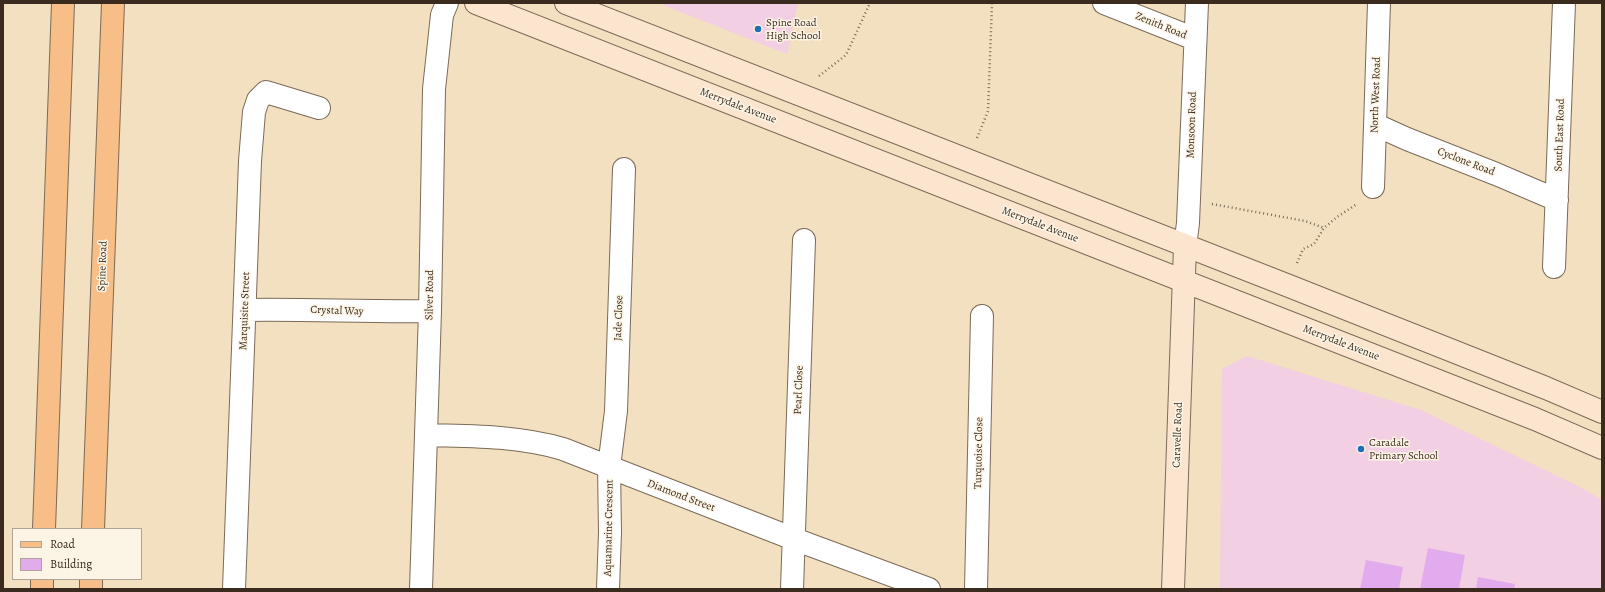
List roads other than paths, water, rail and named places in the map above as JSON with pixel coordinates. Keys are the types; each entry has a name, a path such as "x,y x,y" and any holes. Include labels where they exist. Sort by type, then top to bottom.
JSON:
{"main road":[{"path":"44,528 63,3"},
{"name":"Spine Road","path":"93,528 113,3"}],"street":[{"name":"Silver Road","path":"421,589 430,311 434,89 442,15 447,3"},
{"name":"Merrydale Avenue","path":"476,3 1535,419 1602,448"},
{"path":"566,3 1546,388 1602,412"},
{"name":"Zenith Road","path":"1104,3 1195,39"},
{"name":"Monsoon Road","path":"1185,246 1188,223 1196,3"},
{"name":"North West Road","path":"1373,187 1379,3"},
{"name":"South East Road","path":"1554,267 1564,3"},
{"name":"Marquisite Street","path":"234,589 250,161 254,112 258,100 266,92 319,108"},
{"name":"Cyclone Road","path":"1376,125 1557,200"},
{"name":"Jade Close","path":"609,467 616,411 624,169"},
{"name":"Pearl Close","path":"794,540 804,240"},
{"name":"Caravelle Road","path":"1173,589 1185,246"},
{"name":"Crystal Way","path":"245,310 284,309 374,312 430,311"},
{"name":"Turquoise Close","path":"976,589 982,316"},
{"name":"Diamond Street","path":"426,435 470,436 539,442 563,449 794,540 929,589"},
{"name":"Aquamarine Crescent","path":"608,589 610,532 609,467"},
{"path":"792,589 794,540"}],"place":[{"name":"Spine Road High School","path":"758,29"},
{"name":"Caradale Primary School","path":"1361,449"}]}
